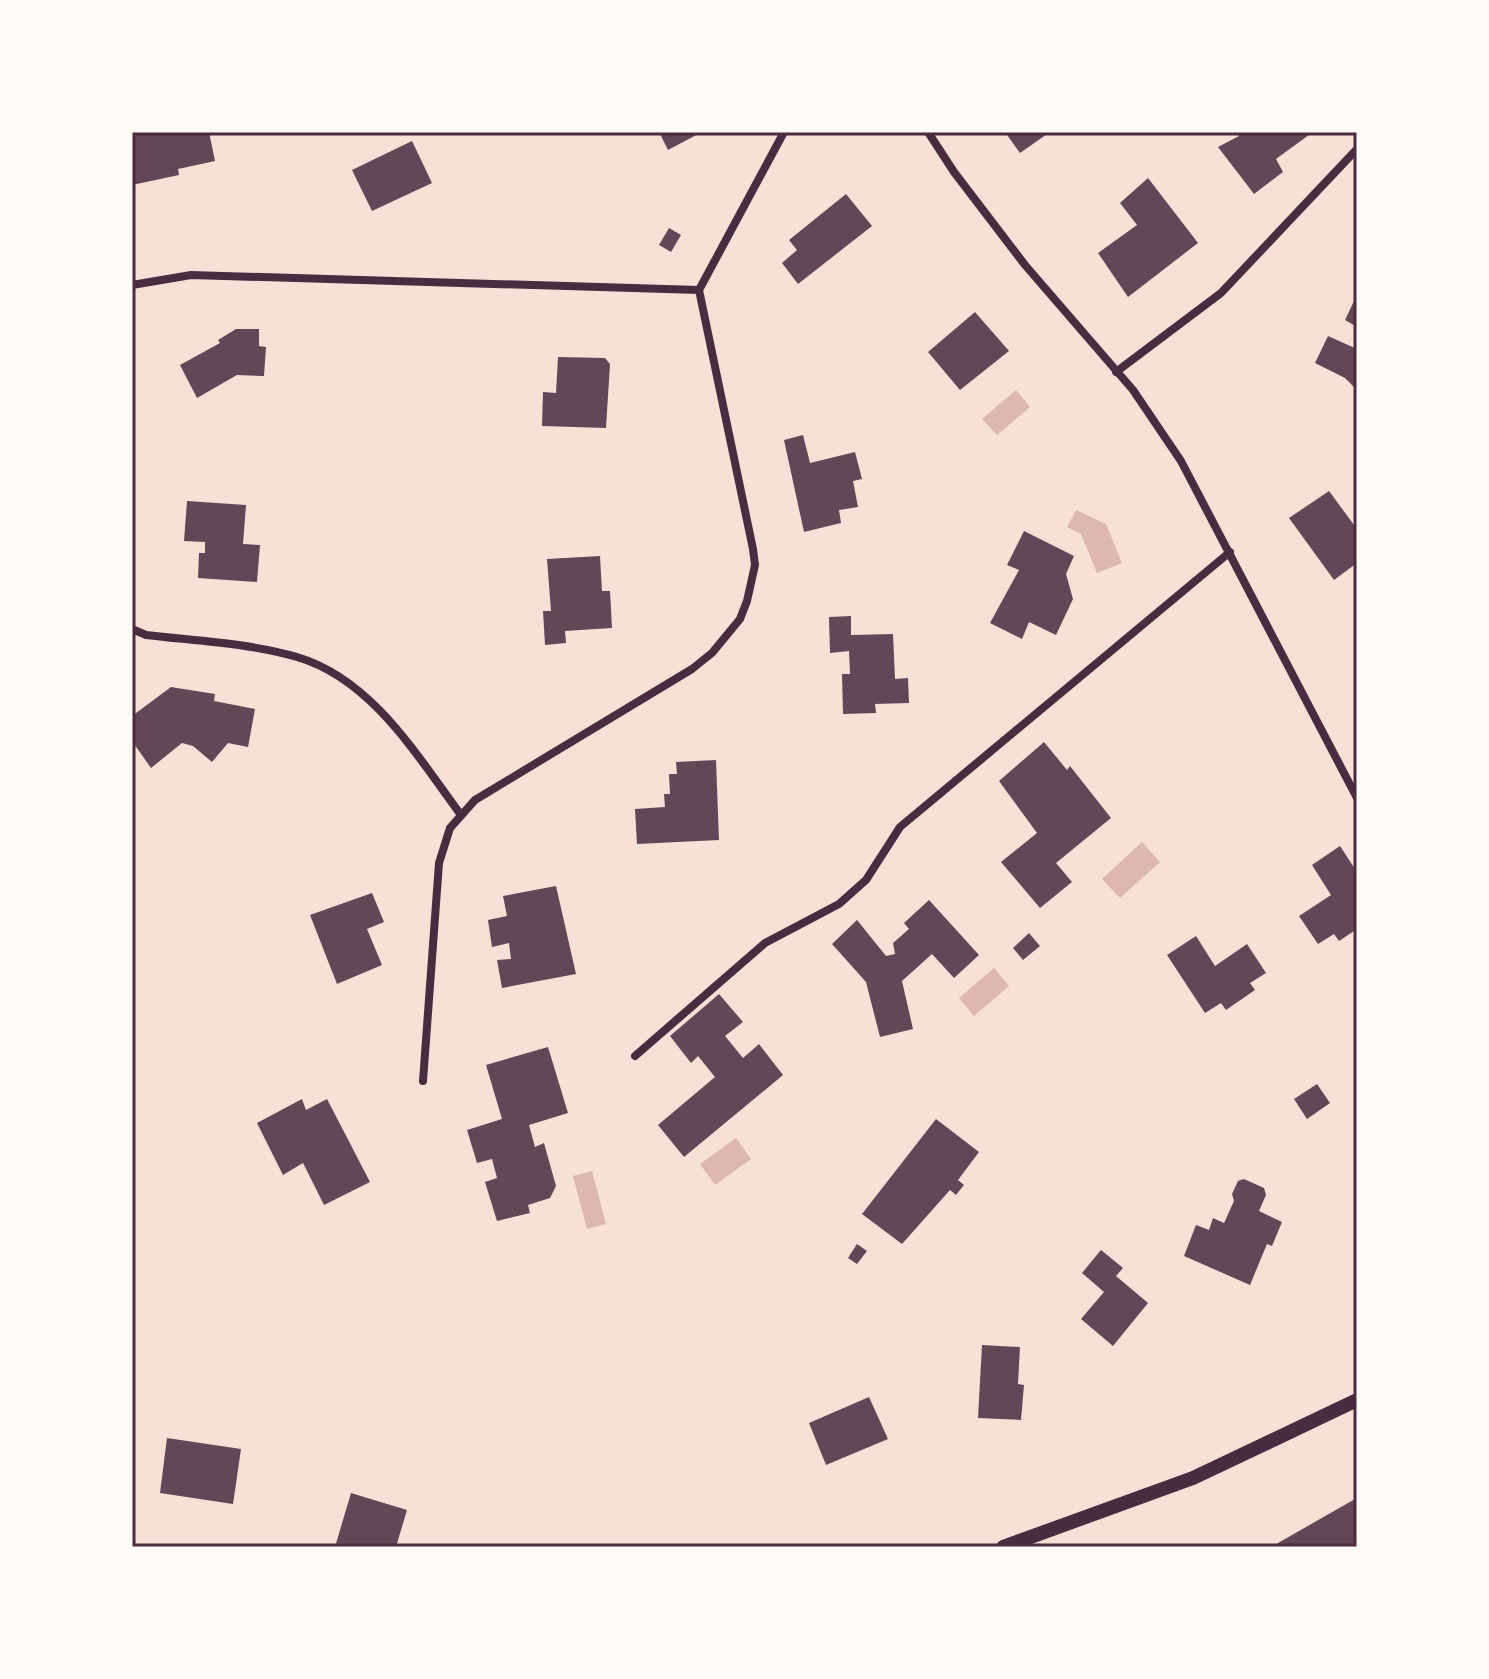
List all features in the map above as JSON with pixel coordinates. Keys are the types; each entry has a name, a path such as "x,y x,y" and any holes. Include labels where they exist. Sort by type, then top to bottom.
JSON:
{"street":[{"path":"423,1081 439,863 450,828 475,800 692,669 720,645 740,619 753,582 753,549 699,290 784,132"},
{"path":"928,132 954,172 1025,265 1116,372 1181,461 1357,798"},
{"path":"1116,372 1221,293 1357,149"},
{"path":"132,285 191,275 699,290"},
{"path":"635,1056 765,943 839,904 866,880 900,827 1230,552"},
{"path":"132,629 146,635 260,648 300,658 336,675 390,722 461,815"},
{"path":"1003,1547 1193,1478 1357,1400"}],"shaded area":[{"path":"1016,390 1030,407 997,435 982,419"},
{"path":"1076,510 1106,524 1122,563 1097,573 1081,534 1067,527"},
{"path":"1142,842 1160,862 1120,898 1102,879"},
{"path":"994,968 1009,986 974,1016 959,998"},
{"path":"736,1138 751,1159 715,1185 700,1164"},
{"path":"592,1171 606,1224 587,1229 573,1176"}],"building":[{"path":"150,132 209,132 215,161 178,169 179,175 132,185 132,136"},
{"path":"659,132 702,132 668,150"},
{"path":"1005,132 1050,132 1020,153"},
{"path":"1236,132 1313,132 1276,159 1283,172 1254,194 1218,147 1239,136"},
{"path":"412,141 432,183 372,211 352,170"},
{"path":"1148,178 1198,243 1128,297 1098,253 1137,225 1120,203"},
{"path":"846,194 872,226 798,284 782,263 797,250 789,240"},
{"path":"669,228 681,235 671,252 659,245"},
{"path":"1354,301 1357,302 1357,327 1345,320"},
{"path":"975,312 1009,351 960,390 928,352"},
{"path":"236,329 259,329 259,346 266,347 264,376 237,375 197,398 180,365 220,343 218,340"},
{"path":"1328,336 1357,349 1357,390 1345,378 1315,363"},
{"path":"558,357 605,358 610,364 606,428 542,426 543,392 556,393"},
{"path":"803,435 810,463 855,452 862,479 853,481 858,507 839,510 841,523 804,532 784,440"},
{"path":"1329,491 1357,529 1357,563 1334,580 1289,518"},
{"path":"187,501 246,505 243,544 260,545 257,582 198,578 199,553 205,553 205,542 184,541"},
{"path":"1024,531 1074,556 1066,574 1073,599 1056,635 1029,622 1022,639 990,623 1019,570 1007,565"},
{"path":"600,556 602,591 610,591 612,628 565,631 566,643 545,645 543,611 551,611 547,559"},
{"path":"851,616 851,635 893,634 895,679 908,678 909,703 875,704 876,713 843,714 842,674 850,674 849,651 830,653 829,617"},
{"path":"171,687 215,694 214,701 255,709 248,747 228,743 212,762 193,746 182,743 151,768 132,741 132,716"},
{"path":"1044,742 1067,770 1070,766 1111,818 1056,863 1072,882 1040,908 1001,862 1037,833 999,781"},
{"path":"716,760 719,840 637,844 635,809 665,807 664,794 670,794 669,774 677,774 676,762"},
{"path":"1340,846 1357,872 1357,929 1339,941 1334,934 1318,944 1299,916 1331,895 1312,865"},
{"path":"556,886 576,974 502,988 497,960 511,959 509,943 492,947 488,920 507,916 503,896"},
{"path":"372,893 384,922 367,929 382,965 337,984 310,915"},
{"path":"929,900 979,955 954,978 932,954 902,981 913,1029 880,1037 866,982 832,944 857,920 886,956 895,954 893,943 909,929 904,923"},
{"path":"1029,933 1040,946 1023,960 1013,948"},
{"path":"1196,936 1215,966 1247,944 1266,973 1250,983 1255,990 1226,1010 1221,1003 1205,1013 1167,955"},
{"path":"719,994 743,1022 725,1036 743,1058 759,1044 783,1075 684,1157 658,1125 715,1077 698,1056 691,1063 670,1036"},
{"path":"548,1047 568,1113 529,1125 535,1147 544,1143 556,1186 550,1198 528,1205 530,1213 497,1221 485,1182 497,1178 492,1159 477,1163 467,1130 502,1119 486,1065"},
{"path":"1317,1084 1330,1103 1307,1119 1294,1099"},
{"path":"302,1099 306,1110 327,1099 370,1182 324,1205 303,1163 283,1175 257,1123"},
{"path":"936,1119 979,1152 958,1180 964,1185 956,1195 950,1190 902,1244 862,1214"},
{"path":"1244,1179 1264,1188 1266,1195 1259,1211 1282,1222 1272,1246 1267,1244 1250,1285 1184,1256 1196,1225 1209,1230 1213,1218 1224,1223 1234,1201 1232,1194 1238,1181"},
{"path":"857,1244 867,1251 857,1264 848,1258"},
{"path":"1101,1250 1123,1268 1116,1276 1148,1303 1113,1346 1081,1319 1104,1292 1082,1273"},
{"path":"982,1345 1020,1347 1018,1384 1024,1385 1021,1420 978,1418"},
{"path":"869,1397 888,1439 826,1465 809,1423"},
{"path":"167,1438 241,1449 233,1504 160,1493"},
{"path":"351,1493 407,1510 396,1547 335,1547"},
{"path":"1357,1498 1357,1547 1271,1547 1348,1503"}]}
